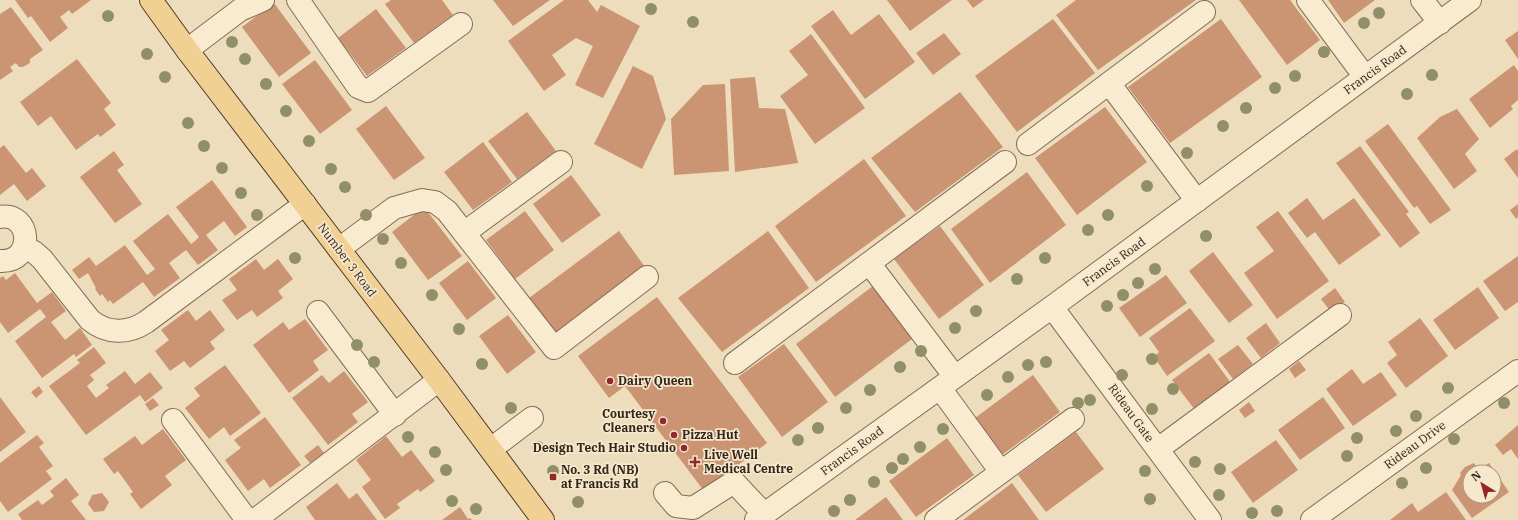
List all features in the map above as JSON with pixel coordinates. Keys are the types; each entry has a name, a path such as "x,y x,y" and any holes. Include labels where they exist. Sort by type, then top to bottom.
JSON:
{"main road":[{"name":"Number 3 Road","path":"151,0 187,50 440,380 543,520"}],"street":[{"path":"187,50 240,10 262,0"},
{"path":"298,0 358,87 368,91 461,24"},
{"path":"1308,0 1365,77"},
{"path":"1422,0 1440,22"},
{"name":"Francis Road","path":"760,517 948,383 1470,0"},
{"path":"1028,144 1204,12"},
{"path":"1109,83 1196,201"},
{"path":"464,233 562,162"},
{"path":"735,363 1004,162"},
{"path":"340,249 394,208 422,200 435,202 448,211 554,348 647,277"},
{"path":"25,247 42,259 90,320 102,327 126,331 132,330 146,322 305,204"},
{"path":"0,217 10,218 19,223 25,233 25,247 20,253 13,259 0,261"},
{"path":"869,263 948,383 1001,472"},
{"name":"Rideau Gate","path":"1052,307 1210,520"},
{"path":"318,312 394,415"},
{"path":"1158,449 1340,315"},
{"name":"Rideau Drive","path":"1312,520 1518,371"},
{"path":"255,520 440,380"},
{"path":"491,449 532,418"},
{"path":"936,520 1073,419"},
{"path":"173,420 247,520"},
{"path":"665,493 676,506 693,508 734,482 760,517"}],"building":[{"path":"15,0 91,0 72,14 69,10 60,17 68,28 50,42 31,16 28,18"},
{"path":"391,0 442,0 453,15 414,43 385,4"},
{"path":"493,0 550,0 513,26"},
{"path":"564,0 588,0 597,12 601,5 640,26 603,98 575,85 593,46 576,38 552,55 566,75 544,91 508,41"},
{"path":"887,0 952,0 910,31"},
{"path":"967,0 984,0 973,8"},
{"path":"1076,0 1196,0 1098,70 1056,15"},
{"path":"1239,0 1290,0 1320,40 1287,65"},
{"path":"1328,0 1375,0 1344,23"},
{"path":"274,3 311,53 279,77 242,27"},
{"path":"11,7 43,50 30,59 30,63 23,67 19,67 16,63 10,67 13,71 0,80 0,14"},
{"path":"376,9 406,48 367,76 338,38"},
{"path":"833,10 851,35 879,14 915,62 865,99 811,26"},
{"path":"1053,19 1095,73 1017,132 975,76"},
{"path":"1221,19 1262,77 1170,143 1128,87"},
{"path":"1518,31 1518,59 1505,40"},
{"path":"944,33 961,54 933,75 916,53"},
{"path":"811,34 865,108 815,144 780,96 808,75 789,51"},
{"path":"77,59 111,103 104,109 116,125 100,137 98,134 76,150 51,116 38,126 20,102"},
{"path":"315,60 352,110 320,134 282,84"},
{"path":"1514,65 1518,71 1518,100 1511,106 1513,109 1490,128 1469,99"},
{"path":"633,66 653,76 666,119 642,169 594,144"},
{"path":"755,77 759,108 785,109 798,163 735,172 730,79"},
{"path":"725,84 729,171 674,175 671,119 703,85"},
{"path":"960,92 1003,147 915,212 871,158"},
{"path":"386,106 425,158 394,180 356,129"},
{"path":"1105,107 1147,162 1077,215 1035,158"},
{"path":"1457,109 1479,139 1465,154 1477,171 1454,189 1417,138 1440,117"},
{"path":"527,112 556,151 517,179 488,141"},
{"path":"1388,124 1451,210 1430,224 1417,206 1414,208 1365,141"},
{"path":"483,142 512,182 473,210 444,172"},
{"path":"4,145 26,173 32,168 46,186 27,201 14,184 0,195 0,148"},
{"path":"1360,146 1409,212 1406,214 1420,233 1400,248 1336,163"},
{"path":"1517,149 1518,151 1518,178 1504,159"},
{"path":"114,151 124,165 117,170 142,204 115,223 80,177"},
{"path":"864,159 906,216 816,282 775,226"},
{"path":"1027,172 1066,225 990,283 951,229"},
{"path":"571,175 601,215 562,243 533,204"},
{"path":"212,180 247,227 235,236 224,221 206,235 218,250 198,265 186,250 169,263 180,278 154,297 143,282 113,304 110,300 108,302 102,294 100,296 88,273 79,279 72,270 89,257 96,266 125,245 147,275 155,269 133,241 168,214 191,244 195,241 199,237 176,207"},
{"path":"1307,198 1323,220 1354,198 1381,235 1339,265 1315,232 1307,238 1288,213"},
{"path":"1518,204 1518,217 1516,219 1510,210"},
{"path":"424,207 462,256 428,280 392,232"},
{"path":"525,211 554,250 515,279 486,240"},
{"path":"1278,211 1329,281 1277,319 1244,273 1274,251 1256,227"},
{"path":"940,226 984,285 939,319 894,259"},
{"path":"619,231 645,267 555,333 529,298"},
{"path":"768,231 809,288 722,352 678,298"},
{"path":"1213,252 1253,305 1229,323 1189,271"},
{"path":"1518,256 1518,302 1505,311 1483,281"},
{"path":"256,259 264,270 278,259 293,279 278,291 283,298 257,317 252,310 237,320 222,300 237,290 229,279"},
{"path":"468,261 496,298 467,320 439,283"},
{"path":"15,273 37,303 52,292 66,311 51,322 65,340 80,328 92,345 76,357 74,354 42,378 15,341 46,317 40,309 8,333 0,322 0,278 3,276 6,280"},
{"path":"1166,275 1187,303 1140,337 1119,308"},
{"path":"873,286 912,339 835,397 796,344"},
{"path":"1478,287 1499,318 1455,350 1433,320"},
{"path":"1335,288 1345,302 1331,312 1321,299"},
{"path":"657,297 767,443 704,491 625,386 609,398 578,356"},
{"path":"1190,308 1215,341 1167,376 1154,357 1159,352 1149,338"},
{"path":"188,310 196,321 210,310 225,330 210,342 215,349 190,368 184,361 170,371 155,351 169,340 161,330"},
{"path":"508,315 536,352 507,374 479,336"},
{"path":"1420,318 1448,356 1406,388 1387,363 1397,355 1388,342"},
{"path":"305,319 328,350 313,361 319,370 289,393 253,345 283,322 289,330"},
{"path":"1266,323 1280,343 1261,358 1246,338"},
{"path":"784,344 828,402 782,437 738,377"},
{"path":"1238,345 1253,364 1233,379 1218,359"},
{"path":"94,347 106,363 90,375 94,380 87,386 96,398 109,388 106,385 125,371 135,384 150,372 163,388 145,402 140,395 86,435 49,386 80,363 77,360"},
{"path":"1209,353 1231,383 1195,410 1172,380"},
{"path":"1299,361 1306,370 1295,378 1289,369"},
{"path":"225,365 261,413 230,436 224,427 209,439 185,408 200,396 194,388"},
{"path":"1352,369 1363,384 1381,372 1397,395 1353,426 1326,389"},
{"path":"344,371 368,402 352,414 358,422 328,445 292,398 322,375 329,383"},
{"path":"1033,375 1060,412 1002,455 975,418"},
{"path":"39,386 43,392 36,398 31,392"},
{"path":"0,397 26,432 0,452"},
{"path":"1323,397 1345,428 1300,460 1278,430"},
{"path":"153,398 159,405 150,411 145,404"},
{"path":"1249,402 1255,411 1245,418 1239,410"},
{"path":"265,417 301,465 270,488 264,479 248,491 225,460 241,448 234,440"},
{"path":"1518,425 1518,459 1511,449 1503,455 1495,445"},
{"path":"163,429 186,460 165,476 172,485 141,509 130,494 133,492 118,471 114,474 103,459 135,436 142,445"},
{"path":"1076,432 1104,469 1046,512 1018,475"},
{"path":"37,435 44,443 39,447 53,466 46,471 52,479 8,512 0,501 0,463"},
{"path":"386,436 402,457 411,450 435,481 420,492 418,489 397,504 400,508 385,519 362,487 371,480 356,460"},
{"path":"947,438 974,475 916,517 889,481"},
{"path":"1276,440 1298,470 1253,503 1231,472"},
{"path":"318,445 324,453 310,463 304,456"},
{"path":"1462,471 1462,504 1452,490 1461,475 1460,473"},
{"path":"66,478 79,495 71,501 86,520 22,520 18,514 38,500 42,505 54,496 50,491"},
{"path":"1502,482 1509,492 1502,497"},
{"path":"337,483 349,499 357,493 377,520 315,520 306,507"},
{"path":"1012,483 1039,520 963,520"},
{"path":"1446,492 1466,520 1390,520 1412,503 1418,512"},
{"path":"102,493 109,502 104,511 94,512 88,504 92,495"},
{"path":"886,497 903,520 855,520"},
{"path":"1462,504 1492,504 1472,518"},
{"path":"460,507 468,519 470,518 472,520 442,520"}],"place":[{"name":"Dairy Queen","path":"610,381"},
{"name":"Courtesy Cleaners","path":"663,421"},
{"name":"Pizza Hut","path":"674,435"},
{"name":"Design Tech Hair Studio","path":"684,448"},
{"name":"Live Well Medical Centre","path":"695,462"},
{"name":"No. 3 Rd (NB) at Francis Rd","path":"553,477"}]}
